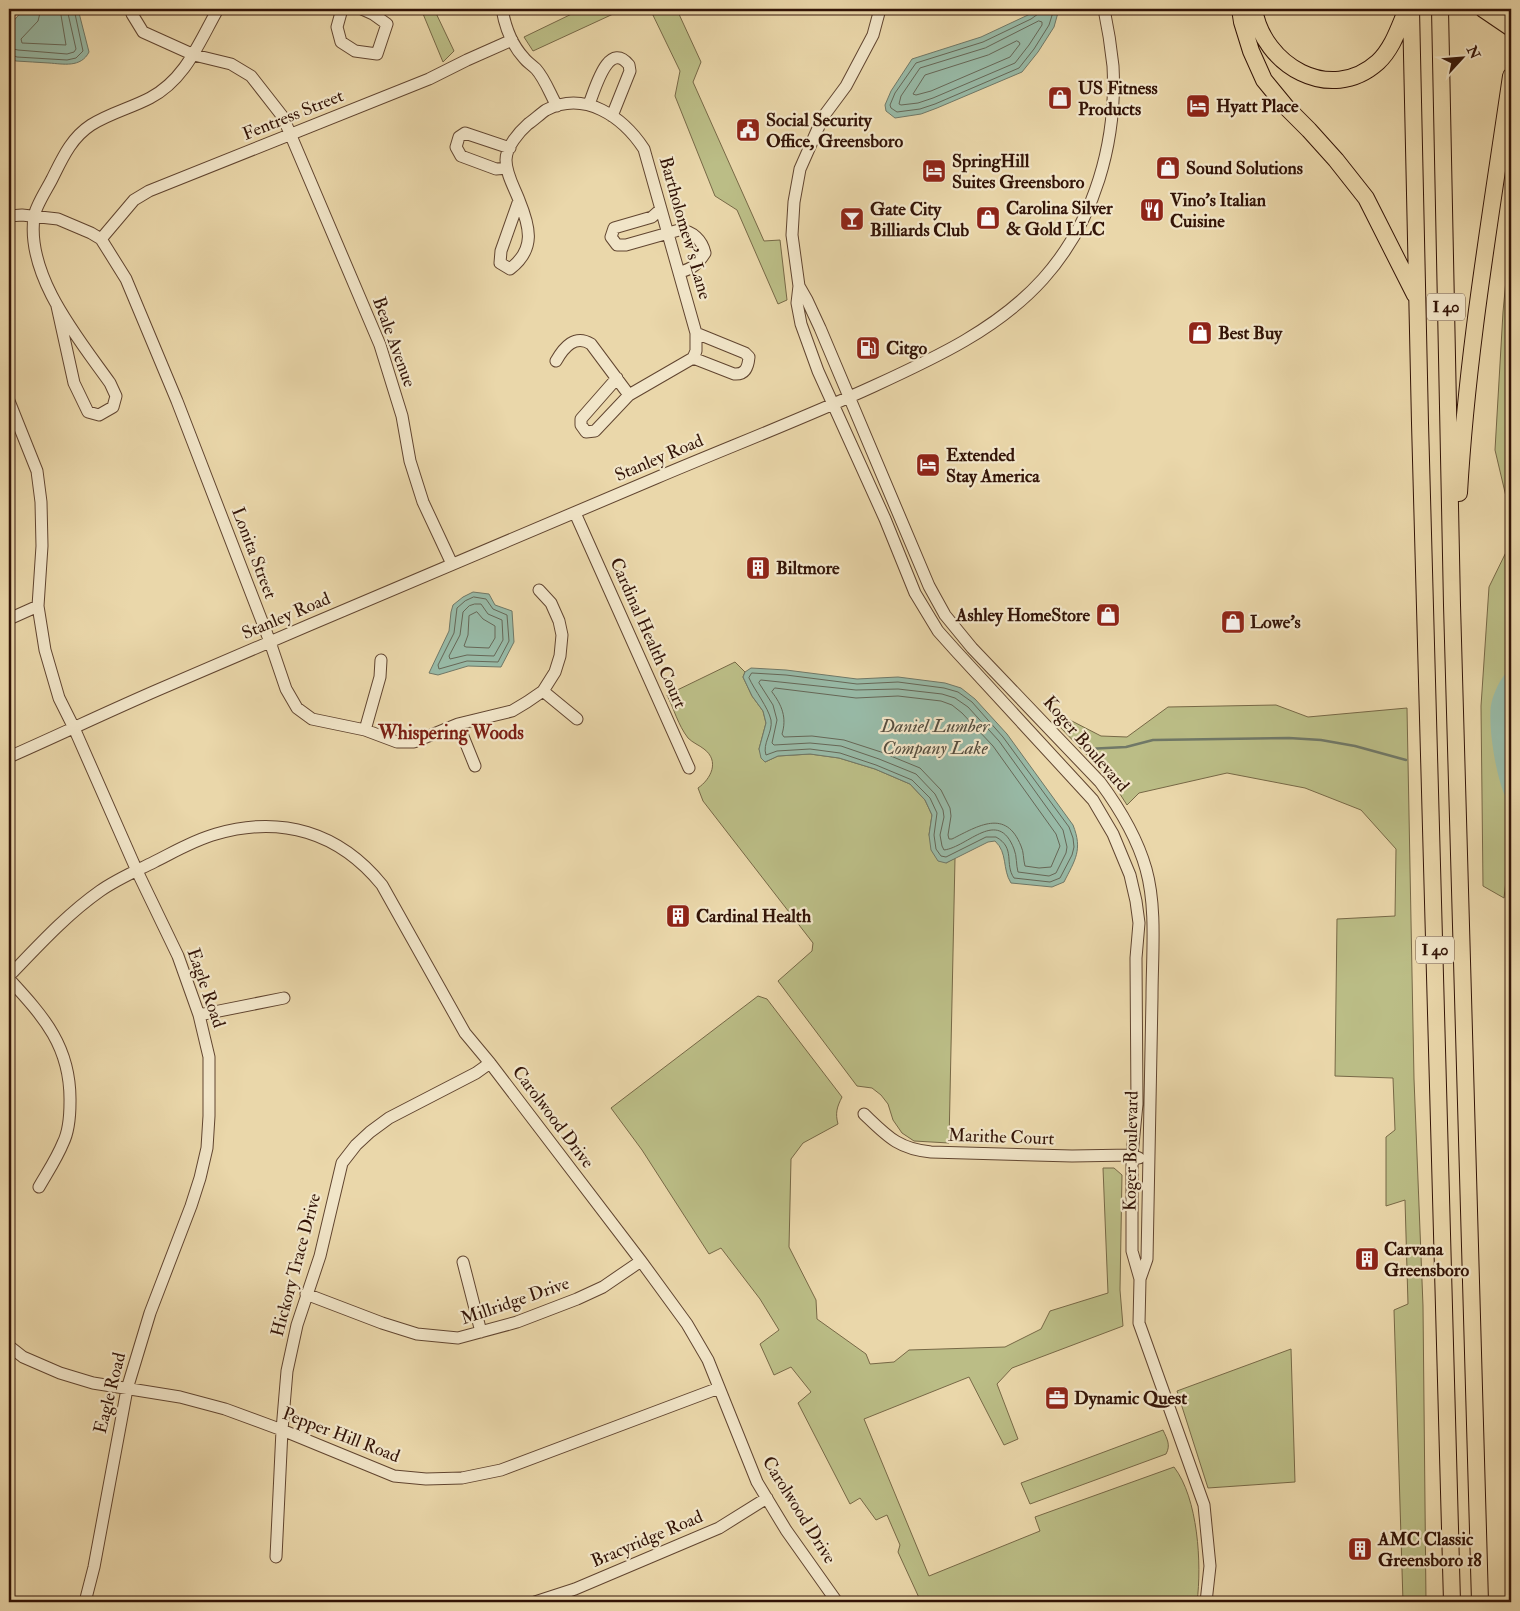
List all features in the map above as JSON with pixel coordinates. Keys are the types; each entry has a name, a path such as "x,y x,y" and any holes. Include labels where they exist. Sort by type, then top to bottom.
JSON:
{"highway":[{"path":"1240,9 1251,51 1264,80 1287,108 1336,160 1366,198 1417,298"},
{"path":"1254,9 1266,40 1280,59 1296,71 1309,76 1322,79 1340,79 1354,76 1378,61 1390,47 1407,9"},
{"name":"I 40","path":"1411,9 1452,1602"},
{"name":"I 40","path":"1440,9 1452,605 1480,1602"},
{"path":"1483,9 1511,28"},
{"path":"1452,605 1463,424 1478,294 1508,115 1511,76"}],"street":[{"name":"Beale Avenue","path":"131,9 143,32 194,55 231,64 251,76 283,117 380,345 402,416 410,460 423,502 452,564"},
{"path":"57,306 74,383 88,412 99,415 112,407 116,396 110,383 57,306 39,265 34,245 34,216 61,160 73,141 91,125 115,112 151,98 176,80 194,55 218,9"},
{"path":"342,9 337,27 341,42 355,51 377,54 387,24 362,9"},
{"path":"502,9 506,27 512,40 524,58 535,68 557,106"},
{"path":"799,286 792,235 794,202 800,169 823,117 846,86 874,35 880,9"},
{"name":"Stanley Road","path":"9,757 452,564 833,405 947,352 984,329 1013,307 1042,280 1060,258 1083,220 1102,172 1113,104 1110,39 1104,9"},
{"name":"Fentress Street","path":"101,239 134,200 150,191 429,79 512,40"},
{"path":"519,200 501,251 500,263 510,269 520,261 530,236 527,222 519,200 507,168 506,158 510,148 524,128 545,111 557,106 589,104 605,66 614,57 620,58 629,65 630,71 612,116"},
{"name":"Bartholomew's Lane","path":"589,104 612,116 639,141 644,149 696,333 696,351 693,358"},
{"path":"507,168 496,169 461,156 456,147 459,137 465,133 510,148"},
{"path":"661,209 652,217 614,228 611,237 617,244 626,245 679,230 686,230 703,244 705,253 700,261 691,269 680,272"},
{"path":"9,216 34,216 58,219 101,239"},
{"name":"Lonita Street","path":"101,239 126,279 134,296 177,401 270,642 286,689 297,708 312,719 365,730 396,742 414,742 458,724 512,711 543,691 555,672 560,656 562,636 560,621 552,603 539,590"},
{"name":"Koger Boulevard","path":"799,286 850,397 929,586 945,614 972,648 1100,782 1124,817 1139,849 1146,870 1152,900 1152,1020 1147,1259 1140,1279"},
{"name":"Koger Boulevard","path":"799,286 797,303 801,324 818,371 925,612 938,631 1093,800 1113,834 1123,856 1136,901 1139,923 1136,958 1137,1104 1132,1156 1132,1251 1140,1279 1139,1323 1204,1506 1210,1566 1206,1602"},
{"path":"616,378 581,419 581,425 586,432 596,431 629,395 693,358 734,374 741,374 746,371 749,357 745,353 696,333"},
{"path":"556,361 566,347 573,342 585,340 591,344 629,395"},
{"name":"Eagle Road","path":"10,408 14,429 37,471 42,502 42,554 38,606 45,650 59,698 137,871 178,956 199,1015 209,1057 207,1148 191,1206 150,1313 127,1389 94,1567 85,1602"},
{"name":"Cardinal Health Court","path":"575,513 689,768"},
{"path":"9,619 38,606"},
{"path":"365,730 380,677 381,660"},
{"path":"543,691 577,719"},
{"path":"458,724 474,766"},
{"name":"Carolwood Drive","path":"9,977 70,914 101,890 192,843 215,834 262,826 303,830 345,850 368,867 382,885 465,1033 490,1063 687,1324 708,1360 753,1474 786,1530 837,1602"},
{"path":"9,977 37,1010 52,1032 64,1055 70,1083 70,1113 64,1142 39,1187"},
{"path":"199,1015 284,998"},
{"name":"Hickory Trace Drive","path":"276,1557 282,1430 287,1371 296,1325 320,1256 342,1163 356,1144 389,1118 476,1073 490,1063"},
{"name":"Marithe Court","path":"864,1114 896,1142 913,1150 1072,1156 1132,1156 1148,1160"},
{"name":"Millridge Drive","path":"306,1294 382,1323 417,1334 458,1338 517,1322 577,1299 603,1287 641,1261"},
{"path":"463,1262 481,1332"},
{"name":"Pepper Hill Road","path":"9,1346 23,1357 60,1373 94,1383 180,1397 225,1409 394,1476 426,1479 462,1478 502,1470 719,1388"},
{"name":"Bracyridge Road","path":"535,1602 575,1588 719,1528 768,1498"}],"green space":[{"path":"421,9 434,9 454,51 443,62"},
{"path":"582,9 624,9 533,51 524,37"},
{"path":"650,9 686,9 678,12 701,62 693,82 764,241 780,240 787,300 778,304 737,210 715,196 675,96 680,71"},
{"path":"1511,227 1511,542 1508,505 1495,450 1503,312"},
{"path":"1511,542 1511,876 1506,881 1504,898 1483,886 1481,706 1489,587"},
{"path":"735,662 745,672 743,677 752,696 763,711 766,723 759,749 765,762 778,756 810,754 839,758 875,769 910,784 925,800 932,815 929,835 946,863 955,858 949,1143 914,1141 902,1133 893,1120 888,1104 881,1095 872,1088 857,1086 778,981 812,951 813,943 703,801 698,788 710,775 713,764 712,759 704,749 688,738 667,695"},
{"path":"1276,705 1308,717 1407,708 1414,1079 1423,1306 1426,1602 1403,1602 1394,1310 1408,1304 1405,1200 1386,1206 1386,1137 1395,1130 1393,1078 1335,1076 1337,919 1395,916 1396,849 1361,810 1305,788 1227,773 1139,793 1127,805 1111,780 1058,725 1066,718 1101,736 1127,737 1168,707"},
{"path":"758,996 767,999 842,1097 837,1110 838,1124 803,1143 791,1159 789,1247 816,1300 817,1319 866,1354 870,1364 894,1362 909,1350 1005,1347 1041,1329 1050,1311 1108,1293 1103,1168 1114,1168 1122,1175 1120,1290 1123,1326 1012,1368 997,1384 1018,1439 1004,1445 969,1377 864,1419 929,1576 1040,1531 1035,1517 1174,1467 1182,1480 1193,1513 1199,1569 1197,1602 921,1602 898,1552 900,1545 887,1515 876,1520 860,1498 850,1504 798,1403 811,1392 791,1367 774,1375 760,1344 779,1330 760,1299 721,1248 709,1254 642,1150 611,1108"},
{"path":"1291,1349 1295,1482 1208,1488 1177,1391"},
{"path":"1163,1430 1168,1445 1166,1454 1030,1504 1021,1483"}],"water":[{"path":"24,9 78,9 89,52 86,57 77,63 71,64 16,61 9,58 9,26"},
{"path":"1036,9 1059,9 1054,27 1022,72 921,114 895,118 886,111 885,105 891,91 912,59 981,37 1028,15"},
{"path":"473,592 489,594 495,605 512,611 514,642 501,667 468,666 438,675 429,673 449,631 453,605"},
{"name":"Daniel Lumber Company Lake","path":"751,668 786,670 857,679 898,677 945,683 961,688 975,699 1007,734 1073,825 1077,841 1076,855 1064,882 1052,887 1011,883 1008,878 1002,851 995,841 988,842 946,863 938,861 931,850 929,835 932,815 925,800 910,784 875,769 839,758 810,754 778,756 765,762 761,758 759,749 766,723 763,711 752,696 743,677 745,672"}],"waterway":[{"path":"1511,679 1504,690 1498,707 1503,763 1511,791"},
{"path":"1087,749 1126,747 1153,740 1289,738 1321,740 1355,746 1406,760"}],"place":[{"name":"US Fitness Products","path":"1060,98"},
{"name":"Hyatt Place","path":"1198,106"},
{"name":"Social Security Office, Greensboro","path":"748,130"},
{"name":"Sound Solutions","path":"1168,168"},
{"name":"SpringHill Suites Greensboro","path":"934,171"},
{"name":"Vino's Italian Cuisine","path":"1152,210"},
{"name":"Carolina Silver & Gold LLC","path":"988,218"},
{"name":"Gate City Billiards Club","path":"852,219"},
{"name":"Best Buy","path":"1200,333"},
{"name":"Citgo","path":"868,348"},
{"name":"Extended Stay America","path":"928,465"},
{"name":"Biltmore","path":"758,568"},
{"name":"Ashley HomeStore","path":"1108,615"},
{"name":"Lowe's","path":"1233,622"},
{"name":"Cardinal Health","path":"678,916"},
{"name":"Carvana Greensboro","path":"1367,1259"},
{"name":"Dynamic Quest","path":"1057,1398"},
{"name":"AMC Classic Greensboro 18","path":"1360,1549"}],"district":[{"name":"Whispering Woods","path":"451,733"}]}
